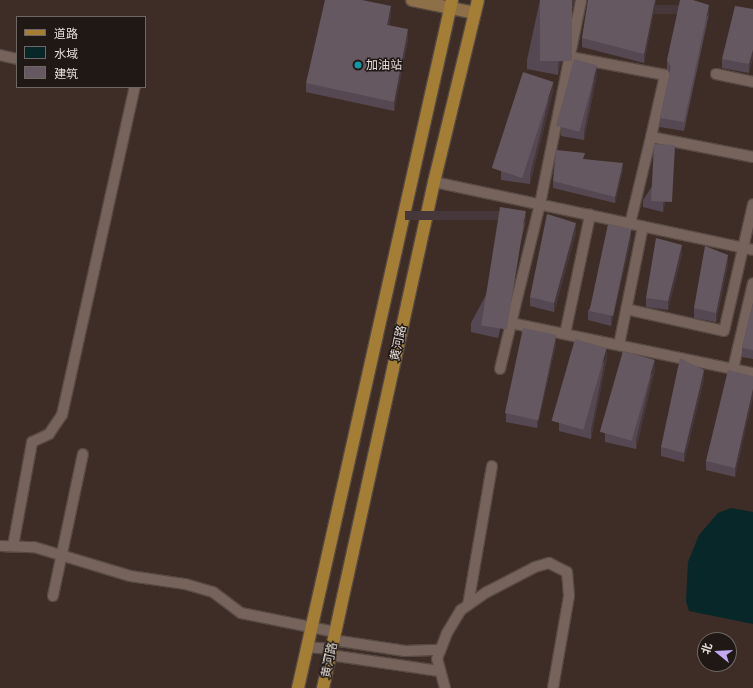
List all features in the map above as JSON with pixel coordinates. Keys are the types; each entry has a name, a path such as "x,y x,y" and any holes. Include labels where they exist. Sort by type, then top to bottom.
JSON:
{"main road":[{"name":"黄河路","path":"323,688 434,182 478,0"},
{"name":"黄河路","path":"298,688 451,4"}],"street":[{"path":"412,0 451,4 475,14"},
{"path":"500,368 540,204 581,0"},
{"path":"0,55 16,59"},
{"path":"570,57 665,74 630,224"},
{"path":"716,74 753,82"},
{"path":"13,546 32,442 49,434 62,415 135,88"},
{"path":"651,136 753,157"},
{"path":"434,182 748,249"},
{"path":"724,332 748,249 753,204"},
{"path":"564,334 590,215"},
{"path":"619,345 643,226"},
{"path":"733,369 753,282"},
{"path":"626,310 741,335"},
{"path":"511,323 753,373"},
{"path":"53,596 83,454"},
{"path":"468,605 492,466"},
{"path":"0,546 13,546 62,554 130,576 185,584 213,592 241,613 312,627 332,644 439,671"},
{"path":"445,688 439,671 437,659 447,633 468,605 535,567 549,563 567,572 569,596 553,688"},
{"path":"307,647 332,644 405,651 440,650"}],"water":[{"path":"731,508 753,512 753,624 689,611 686,601 688,562 699,535 718,513"}],"building":[{"name":"加油站","path":"325,0 362,0 391,6 387,25 408,29 394,102 306,83"},
{"path":"540,0 572,0 572,61 540,61"},
{"path":"588,0 655,0 644,54 582,38"},
{"path":"680,0 693,0 709,5 684,122 660,118 671,67 667,60"},
{"path":"735,6 753,9 753,50 749,64 722,59"},
{"path":"574,59 597,65 579,132 556,126"},
{"path":"523,72 553,82 522,178 492,168"},
{"path":"654,144 675,145 672,202 651,201"},
{"path":"556,150 585,153 583,159 623,163 615,197 553,181"},
{"path":"500,207 526,211 507,330 481,326"},
{"path":"547,214 576,223 554,303 530,297"},
{"path":"608,224 631,229 613,316 589,311"},
{"path":"656,238 682,245 668,301 646,298"},
{"path":"705,246 728,255 716,313 694,308"},
{"path":"753,303 753,350 742,348"},
{"path":"523,328 556,335 538,420 505,413"},
{"path":"575,339 607,348 583,430 552,421"},
{"path":"623,351 655,360 632,441 600,432"},
{"path":"680,358 704,370 684,453 661,447"},
{"path":"728,370 753,376 753,389 735,468 706,461"}],"place":[{"name":"加油站","path":"358,65"}]}
